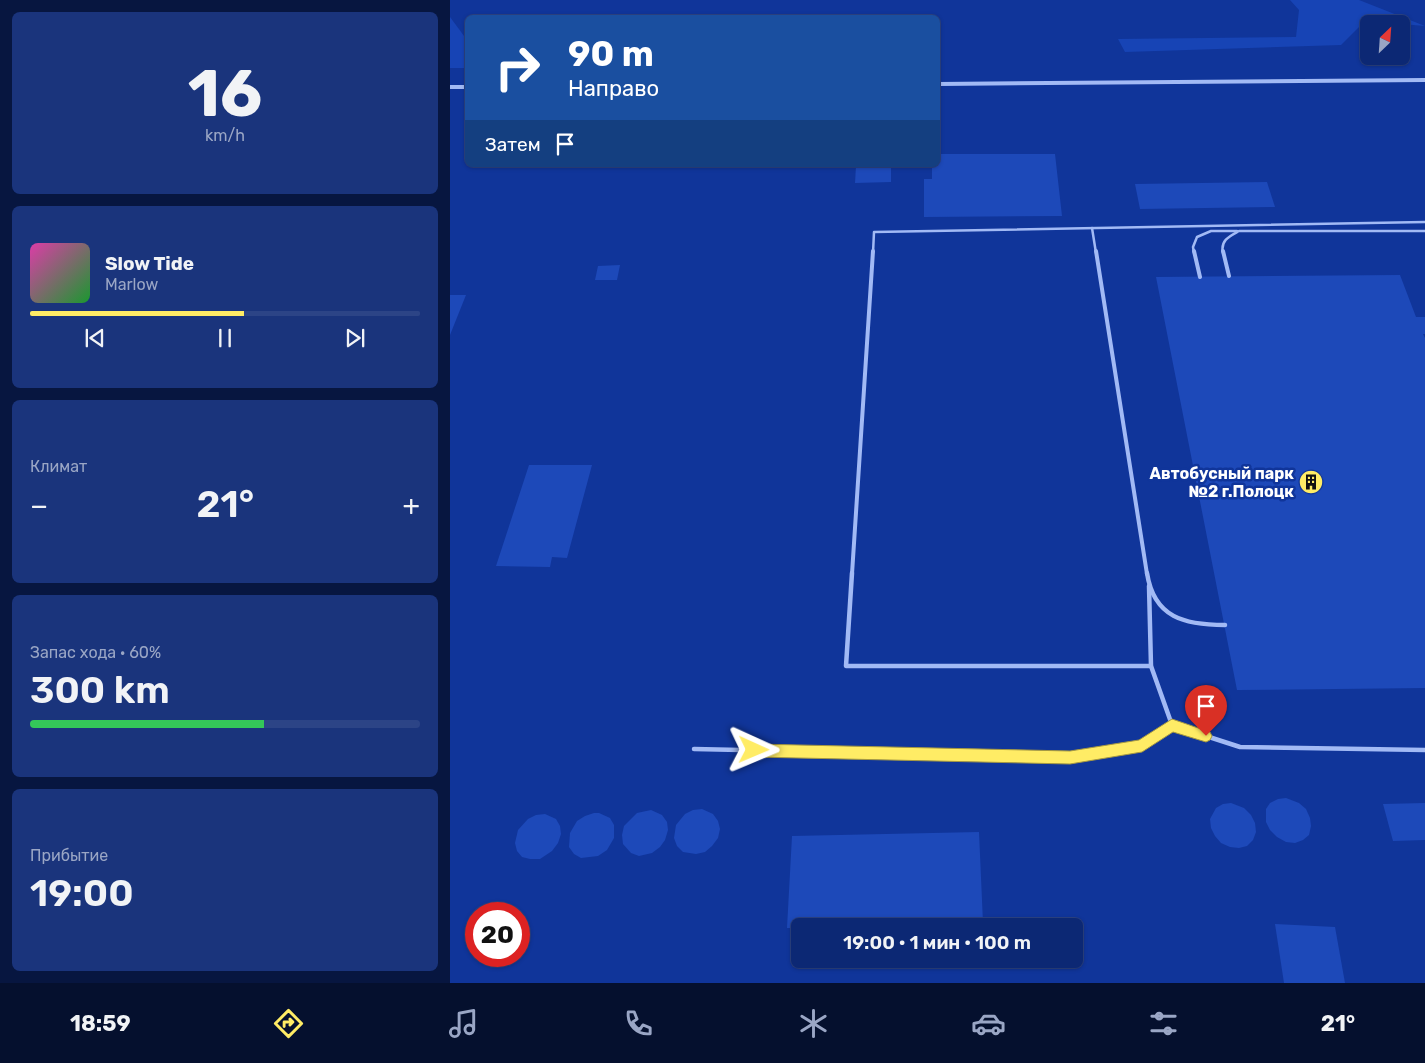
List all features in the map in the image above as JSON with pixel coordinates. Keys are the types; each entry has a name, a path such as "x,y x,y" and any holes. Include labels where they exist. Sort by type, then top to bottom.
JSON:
{"street":[{"path":"940,84 1425,80"},
{"path":"450,87 465,87"}],"lane":[{"path":"1151,666 846,666 874,232 1340,222 1425,222"},
{"path":"1092,228 1149,584 1151,666 1172,725"},
{"path":"1200,277 1193,247 1197,237 1211,231 1425,231"},
{"path":"1229,276 1222,248 1226,238 1239,231"},
{"path":"1149,584 1159,605 1177,619 1196,625 1225,625"},
{"path":"694,749 1070,758 1142,746 1172,725"},
{"path":"1172,725 1240,747 1425,750"}],"shaded area":[{"path":"1290,0 1359,0 1397,15 1360,15 1360,26 1341,45 1125,52 1118,39 1296,37 1299,10"},
{"path":"450,17 465,37 465,68 450,68"},
{"path":"1410,20 1425,26 1410,25"}],"building":[{"path":"940,154 1055,154 1062,216 924,217 924,179 932,179 932,167 940,167"},
{"path":"856,167 891,167 891,182 855,183"},
{"path":"1267,182 1275,207 1140,209 1135,184"},
{"path":"620,265 617,280 595,280 598,266"},
{"name":"Автобусный парк №2 г.Полоцк","path":"1400,275 1416,317 1425,317 1425,334 1423,334 1425,338 1425,688 1237,690 1156,277"},
{"path":"450,295 466,295 450,335"},
{"path":"529,465 592,465 567,558 552,557 550,567 496,566"},
{"path":"1286,798 1299,803 1306,809 1310,818 1309,835 1295,843 1286,842 1277,837 1270,830 1266,822 1266,809 1270,803"},
{"path":"1231,803 1244,808 1251,815 1255,823 1256,832 1253,840 1247,846 1239,848 1230,847 1221,843 1211,828 1210,819 1216,808 1223,804"},
{"path":"1425,803 1425,840 1393,841 1383,804"},
{"path":"702,809 713,814 718,821 720,829 718,838 705,852 696,854 683,852 677,846 674,838 676,825 685,814 693,810"},
{"path":"651,810 662,815 667,822 668,830 665,840 660,847 652,853 639,856 631,853 623,844 624,826 637,813"},
{"path":"594,813 610,818 614,825 614,838 607,850 598,856 581,858 574,854 569,847 570,833 577,821"},
{"path":"545,814 556,819 560,826 561,834 558,843 552,851 540,859 522,857 517,851 515,843 518,830 528,819 536,815"},
{"path":"979,832 983,918 791,918 791,928 787,928 792,836"},
{"path":"1275,924 1335,927 1345,983 1284,983"}],"place":[{"name":"Автобусный парк №2 г.Полоцк","path":"1311,482"}],"route":[{"path":"754,750 1070,758 1142,746 1172,725 1206,736"}]}
